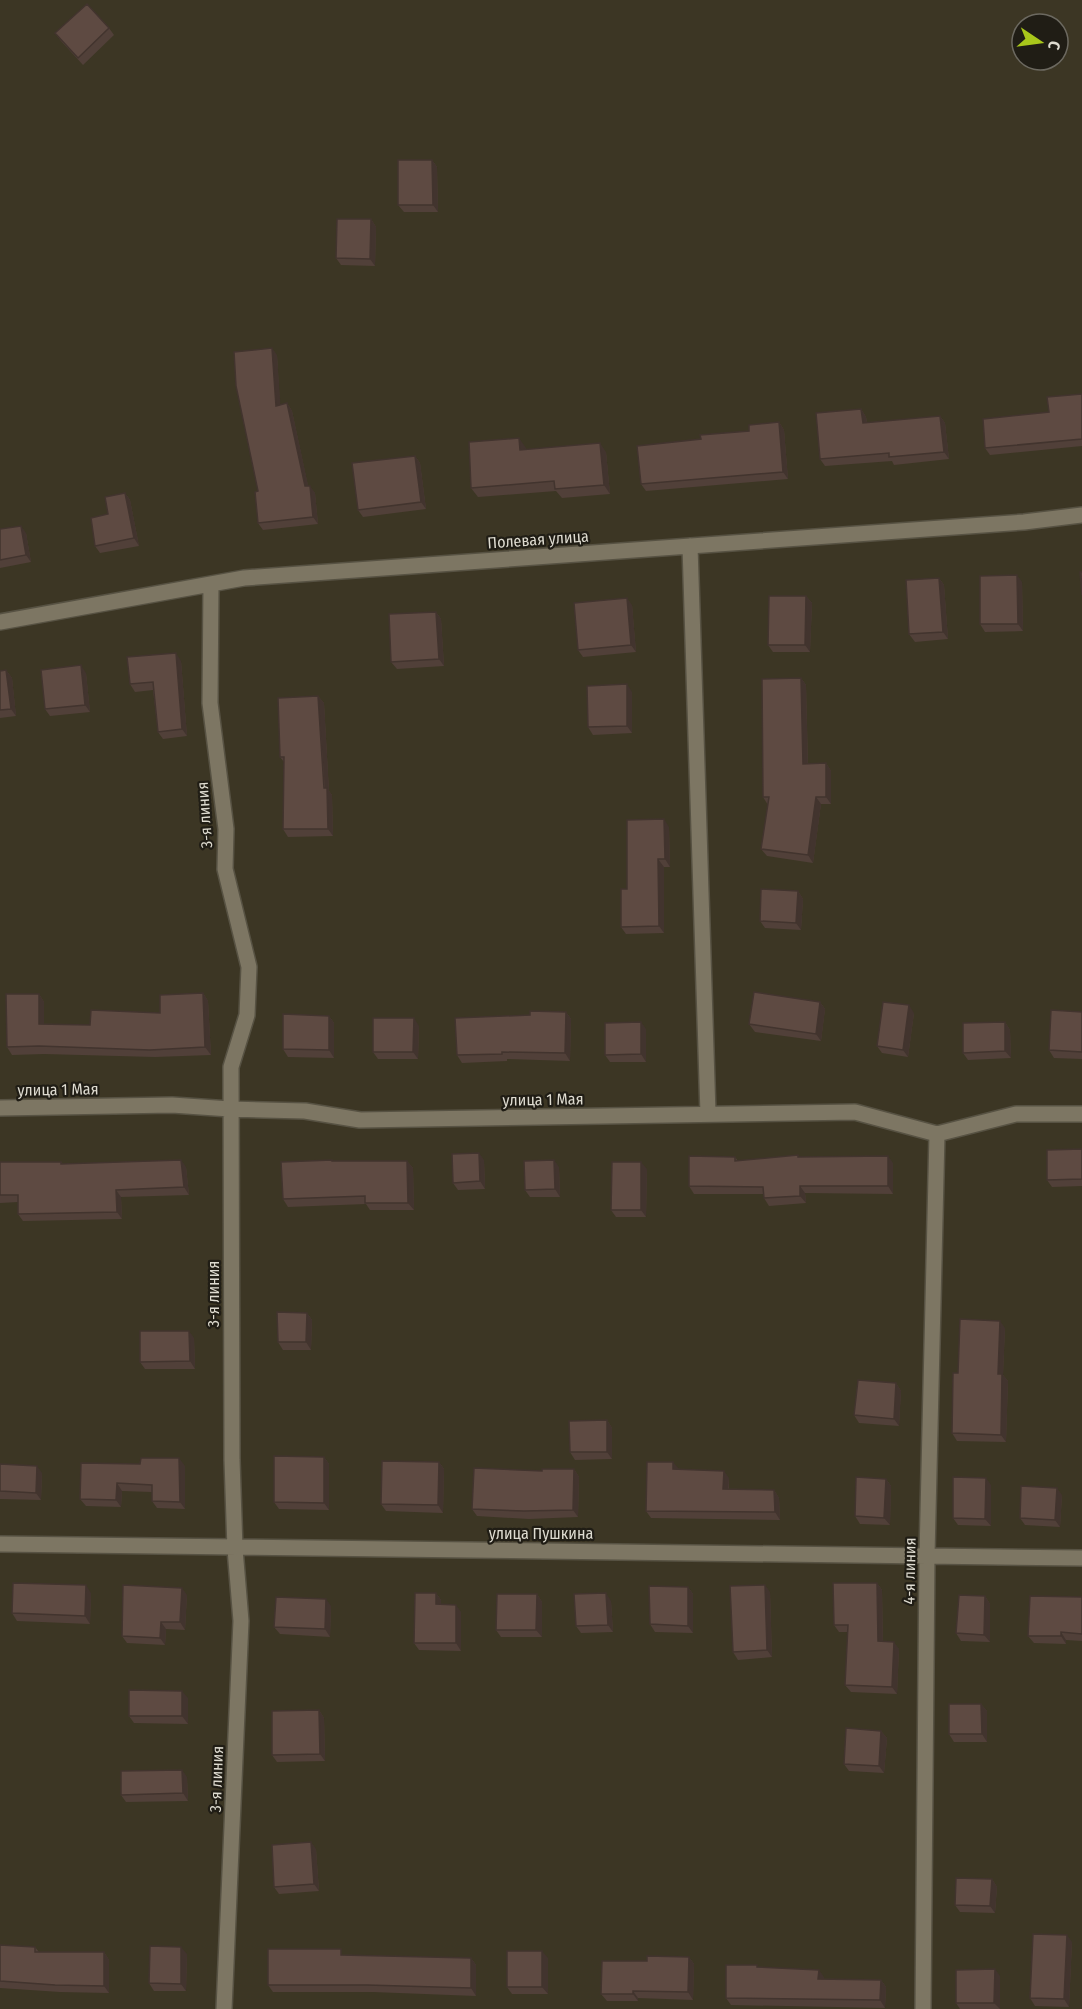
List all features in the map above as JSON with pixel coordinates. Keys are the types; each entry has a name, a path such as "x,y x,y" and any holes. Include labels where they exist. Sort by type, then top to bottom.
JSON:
{"street":[{"name":"Полевая улица","path":"0,622 244,579 1024,522 1082,515"},
{"path":"690,546 708,1114"},
{"name":"3-я линия","path":"211,584 210,704 226,829 225,869 249,967 247,1015 231,1067 232,1460 235,1549 241,1621 224,2009"},
{"name":"улица 1 Мая","path":"0,1108 172,1105 305,1111 360,1120 855,1112 937,1134 1016,1114 1082,1114"},
{"name":"4-я линия","path":"923,2009 927,1555 937,1134"},
{"name":"улица Пушкина","path":"0,1544 235,1549 1082,1558"}],"building":[{"path":"87,4 109,28 78,58 55,33"},
{"path":"398,160 432,160 433,205 398,205"},
{"path":"337,219 371,219 370,259 336,258"},
{"path":"272,348 276,406 287,403 305,486 310,486 313,517 258,523 255,492 258,491 236,386 234,352"},
{"path":"1082,394 1082,439 985,448 983,419 1049,412 1047,397"},
{"path":"861,409 863,423 940,416 944,452 889,457 889,453 820,459 816,413"},
{"path":"779,422 783,472 641,484 637,446 701,439 700,435 749,431 749,425"},
{"path":"519,438 520,450 600,443 604,485 555,489 554,481 471,488 469,442"},
{"path":"415,456 421,502 358,510 352,463"},
{"path":"125,493 134,538 95,546 91,518 108,514 105,497"},
{"path":"21,526 26,555 0,560 0,529"},
{"path":"1080,572 1082,572 1082,595"},
{"path":"1017,575 1018,624 980,624 980,576"},
{"path":"939,578 943,632 909,634 906,580"},
{"path":"769,596 806,596 805,645 768,645"},
{"path":"627,598 631,645 578,650 574,603"},
{"path":"436,612 439,659 391,662 389,614"},
{"path":"176,653 182,729 158,732 153,682 130,684 127,657"},
{"path":"81,665 85,705 45,709 41,670"},
{"path":"6,670 11,709 0,710 0,671"},
{"path":"801,678 803,764 826,763 826,797 816,797 808,855 761,849 769,797 763,797 762,679"},
{"path":"627,684 627,726 588,727 587,686"},
{"path":"318,696 324,788 327,788 328,829 283,829 284,757 280,757 278,698"},
{"path":"664,819 665,859 658,859 659,926 621,927 621,889 627,889 627,820"},
{"path":"761,889 798,891 796,923 760,921"},
{"path":"754,992 820,1002 816,1034 749,1024"},
{"path":"203,993 205,1047 150,1050 7,1047 6,994 39,994 39,1024 90,1025 91,1010 160,1013 160,995"},
{"path":"883,1002 909,1005 903,1050 877,1046"},
{"path":"1051,1010 1082,1012 1082,1052 1049,1050"},
{"path":"530,1011 566,1012 565,1053 502,1052 502,1054 457,1055 455,1018 530,1015"},
{"path":"283,1014 329,1016 329,1050 283,1049"},
{"path":"373,1018 414,1018 413,1052 373,1052"},
{"path":"641,1022 641,1054 605,1055 605,1023"},
{"path":"1005,1022 1005,1051 963,1053 963,1023"},
{"path":"1082,1149 1082,1179 1047,1180 1047,1150"},
{"path":"479,1153 480,1181 453,1183 452,1154"},
{"path":"798,1155 798,1157 888,1156 888,1186 800,1186 800,1196 764,1198 763,1187 689,1186 689,1156 735,1157 735,1161"},
{"path":"181,1160 184,1187 116,1190 117,1212 18,1214 18,1195 0,1195 0,1162 61,1162 61,1164"},
{"path":"554,1160 555,1189 525,1190 524,1161"},
{"path":"407,1161 408,1203 365,1203 365,1196 283,1199 281,1162"},
{"path":"612,1162 641,1162 641,1210 611,1210"},
{"path":"277,1312 307,1313 306,1342 278,1342"},
{"path":"960,1319 1000,1321 998,1374 1002,1374 1001,1435 952,1433 953,1373 958,1373"},
{"path":"140,1331 189,1331 190,1361 140,1362"},
{"path":"858,1380 896,1383 894,1419 854,1415"},
{"path":"607,1420 607,1452 570,1452 569,1421"},
{"path":"274,1456 324,1457 324,1503 274,1502"},
{"path":"141,1458 179,1458 180,1502 152,1501 152,1485 117,1483 116,1500 80,1499 81,1463 140,1464"},
{"path":"382,1461 439,1462 438,1505 381,1504"},
{"path":"647,1462 673,1462 673,1469 724,1471 723,1489 774,1490 775,1512 646,1511"},
{"path":"0,1464 37,1466 36,1493 0,1491"},
{"path":"474,1468 542,1471 542,1469 574,1469 573,1510 472,1509"},
{"path":"856,1477 886,1479 884,1518 855,1516"},
{"path":"953,1477 986,1478 985,1519 953,1518"},
{"path":"1021,1486 1057,1488 1055,1520 1020,1518"},
{"path":"13,1583 86,1585 85,1616 12,1613"},
{"path":"833,1583 877,1583 878,1641 894,1642 892,1687 845,1685 848,1625 834,1625"},
{"path":"123,1585 182,1588 180,1622 161,1622 160,1638 122,1636"},
{"path":"765,1585 767,1650 733,1652 730,1586"},
{"path":"649,1586 688,1587 688,1626 650,1624"},
{"path":"415,1593 436,1593 436,1604 456,1605 456,1643 414,1643"},
{"path":"606,1593 608,1625 576,1626 574,1594"},
{"path":"497,1594 537,1594 536,1630 496,1630"},
{"path":"959,1595 985,1596 984,1635 956,1633"},
{"path":"1030,1596 1082,1597 1082,1634 1061,1632 1061,1636 1028,1636"},
{"path":"276,1597 326,1599 325,1629 274,1627"},
{"path":"129,1690 182,1691 182,1716 129,1716"},
{"path":"949,1704 981,1704 982,1734 949,1734"},
{"path":"319,1710 320,1754 272,1755 272,1711"},
{"path":"846,1728 881,1731 879,1766 844,1764"},
{"path":"182,1770 183,1793 121,1795 121,1771"},
{"path":"311,1842 314,1884 274,1887 272,1845"},
{"path":"956,1878 992,1879 990,1906 955,1905"},
{"path":"1033,1934 1067,1935 1064,1999 1030,1998"},
{"path":"0,1945 35,1947 35,1952 104,1952 104,1986 0,1981"},
{"path":"150,1946 181,1947 181,1984 149,1983"},
{"path":"268,1949 341,1949 341,1955 471,1958 471,1988 268,1985"},
{"path":"507,1951 542,1951 542,1987 507,1987"},
{"path":"647,1956 689,1957 688,1992 633,1991 633,1994 601,1994 602,1961 647,1961"},
{"path":"726,1965 819,1970 818,1979 881,1980 880,2000 726,1998"},
{"path":"995,1969 994,2003 956,2003 956,1970"}]}
